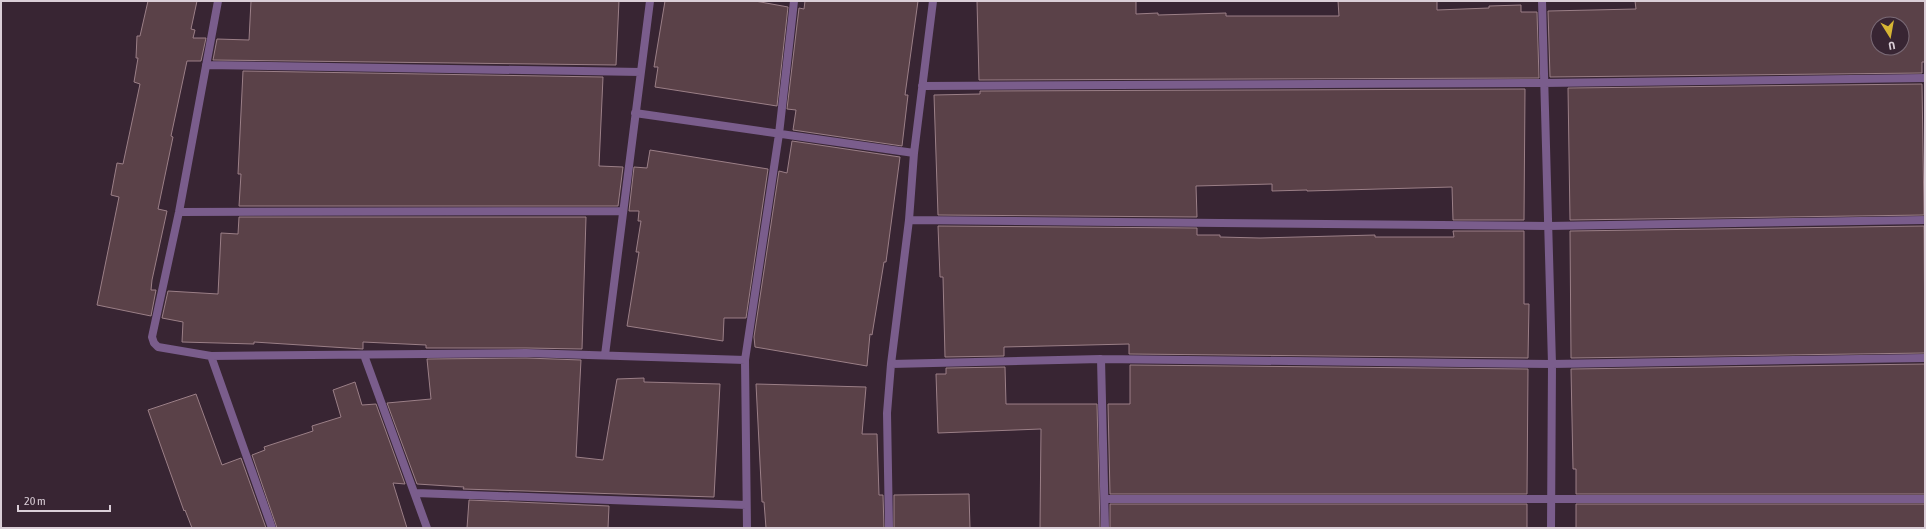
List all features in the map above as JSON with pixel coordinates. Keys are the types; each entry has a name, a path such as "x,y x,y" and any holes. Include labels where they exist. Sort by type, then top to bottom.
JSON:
{"street":[{"path":"218,1 178,212 152,337 154,343 164,350 211,356 526,353 745,360"},
{"path":"605,356 650,1"},
{"path":"746,528 745,360 779,134 794,1"},
{"path":"889,528 887,413 891,364 909,220 914,153 933,1"},
{"path":"1542,1 1543,83 1552,364 1550,528"},
{"path":"206,65 641,72"},
{"path":"922,86 1543,83 1925,78"},
{"path":"635,113 914,153"},
{"path":"178,212 623,211"},
{"path":"909,220 1548,226 1925,220"},
{"path":"364,355 428,528"},
{"path":"211,356 272,528"},
{"path":"891,364 1101,359 1552,364 1925,358"},
{"path":"1101,359 1106,499 1105,528"},
{"path":"416,493 746,504"},
{"path":"1106,499 1925,499"}],"building":[{"path":"148,1 197,1 191,29 195,30 193,38 206,38 201,61 187,61 171,136 173,137 158,209 167,211 152,280 151,290 156,290 151,316 97,305 119,197 111,195 117,163 123,164 140,84 134,82 138,58 136,58 137,36 140,36"},
{"path":"251,1 619,1 616,65 213,60 217,39 249,40"},
{"path":"665,1 755,1 788,7 777,106 655,87 658,67 654,67"},
{"path":"805,1 918,1 905,95 908,95 902,146 793,130 796,110 787,109 799,8 804,9"},
{"path":"977,1 1136,1 1136,14 1158,13 1158,15 1226,13 1226,16 1339,16 1338,1 1437,1 1437,10 1521,5 1521,12 1537,12 1539,78 979,80"},
{"path":"1635,1 1925,1 1925,62 1922,62 1922,73 1550,77 1548,11 1636,9"},
{"path":"243,71 603,77 599,166 623,167 618,206 239,206 241,174 238,174"},
{"path":"1922,84 1924,215 1570,220 1568,88"},
{"path":"1525,89 1524,220 1453,220 1452,187 1272,191 1272,184 1196,186 1197,217 938,215 934,95 980,94 980,91"},
{"path":"792,141 900,157 886,262 884,262 872,335 870,334 867,366 755,347 754,337 779,171 787,173"},
{"path":"650,150 768,169 746,318 724,318 723,341 627,326 639,252 636,252 641,221 638,221 639,211 629,211 634,167 647,168"},
{"path":"239,217 586,217 582,349 426,348 426,345 363,342 363,349 254,342 254,344 182,342 183,322 162,318 168,291 218,294 221,233 238,234"},
{"path":"938,226 1197,228 1197,235 1260,238 1375,235 1375,237 1454,237 1453,231 1524,231 1524,304 1529,304 1528,358 1129,354 1129,344 1004,347 1004,356 945,357 943,277 940,277"},
{"path":"1924,226 1925,353 1571,358 1570,231"},
{"path":"526,358 581,360 576,457 603,460 617,379 644,378 644,382 720,384 714,497 463,489 464,487 417,484 387,403 431,399 427,359"},
{"path":"1925,364 1925,494 1576,494 1576,469 1573,469 1571,369"},
{"path":"1130,365 1528,369 1527,494 1110,494 1108,404 1130,404"},
{"path":"1005,367 1006,404 1097,404 1100,528 1040,528 1041,429 938,433 936,374 946,374 946,368"},
{"path":"355,382 362,405 376,404 405,484 393,483 407,528 277,528 252,455 265,450 264,447 313,431 312,426 341,417 333,390"},
{"path":"756,384 866,387 862,434 877,434 879,495 883,495 884,528 766,528 764,502 762,502"},
{"path":"196,394 222,465 241,458 266,528 192,528 185,510 184,511 148,410"},
{"path":"969,494 970,528 894,528 894,495"},
{"path":"469,500 609,506 608,528 467,528"},
{"path":"1110,504 1527,504 1527,528 1110,528"},
{"path":"1576,504 1925,504 1925,528 1576,528"}]}
